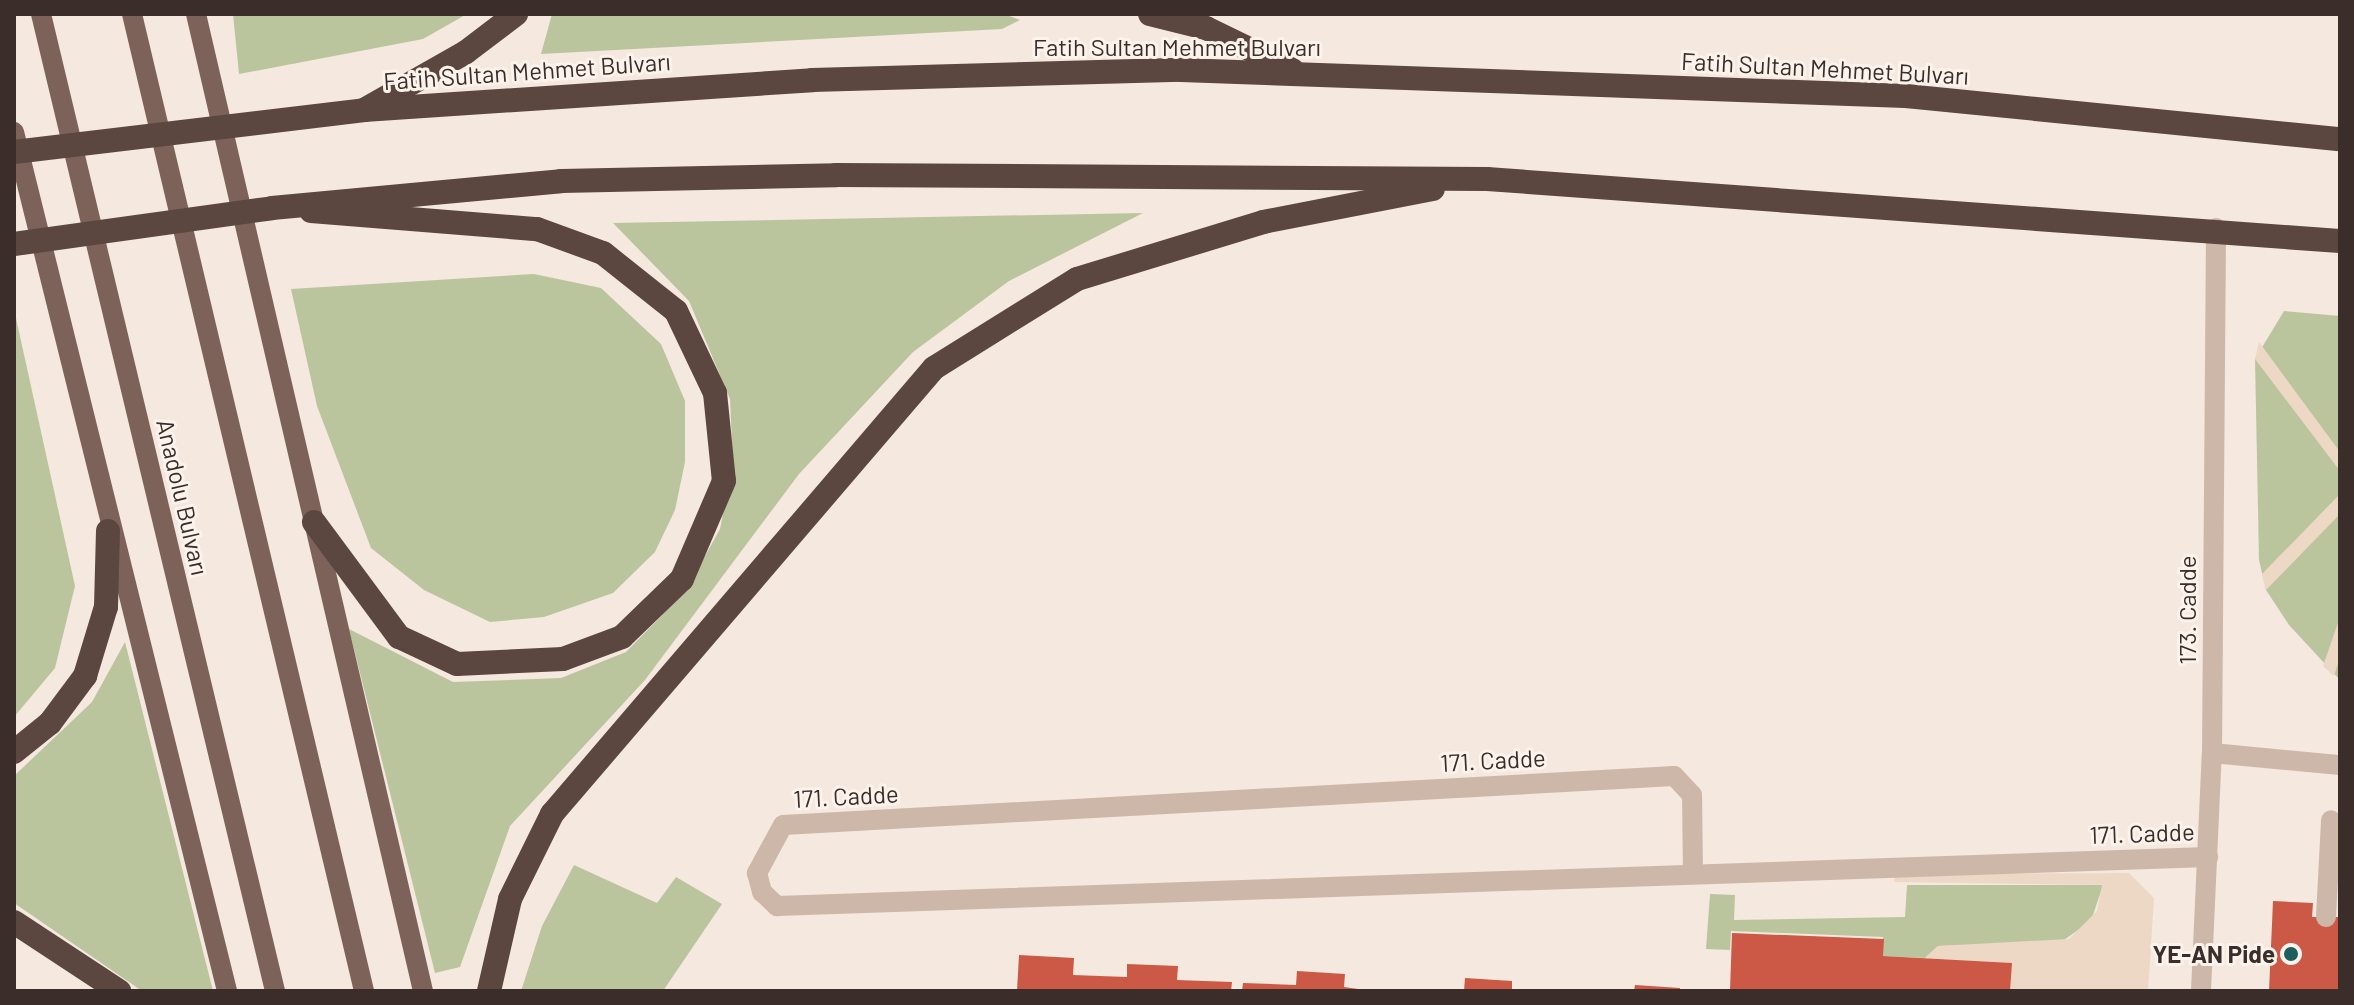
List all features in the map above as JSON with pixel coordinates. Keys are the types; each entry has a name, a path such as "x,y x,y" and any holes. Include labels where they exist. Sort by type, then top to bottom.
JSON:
{"highway":[{"path":"364,110 466,52 516,14"},
{"path":"1150,14 1206,28 1301,74"},
{"name":"Fatih Sultan Mehmet Bulvarı","path":"14,152 364,110 812,80 1181,70 1906,96 2340,139"},
{"path":"14,244 272,208 561,181 836,175 1487,179 2216,228 2340,241"},
{"path":"489,991 510,899 552,814 934,368 1077,279 1158,250 1487,179"},
{"path":"272,208 537,229 603,253 676,311 715,393 724,481 682,579 622,637 563,659 457,664 399,637 314,522"},
{"path":"14,752 50,723 85,676 106,607 108,531"},
{"path":"14,922 119,991"}],"main road":[{"name":"Anadolu Bulvarı","path":"41,14 275,991"},
{"path":"132,14 364,991"},
{"path":"196,14 423,991"},
{"path":"14,132 108,531 227,991"}],"street":[{"name":"173. Cadde","path":"2201,991 2212,753 2216,228"},
{"path":"2212,753 2340,765"},
{"name":"171. Cadde","path":"1693,874 1692,795 1674,776 783,825 757,873 762,892 777,906 2208,857"},
{"path":"2326,917 2331,820"}],"green space":[{"path":"233,14 467,14 423,39 239,74"},
{"path":"552,14 1004,14 1020,20 1002,29 541,54"},
{"path":"1143,213 1009,281 913,352 799,474 645,680 510,826 460,967 435,973 349,629 453,682 561,678 626,652 685,592 720,529 733,464 730,399 689,301 613,223"},
{"path":"534,274 601,288 661,344 685,401 685,462 675,510 655,552 613,593 544,617 490,622 424,590 371,548 317,406 291,289"},
{"path":"14,309 75,586 55,668 14,717"},
{"path":"2284,311 2340,316 2340,680 2289,625 2266,590 2259,560 2255,359"},
{"path":"125,642 213,991 142,991 14,903 14,776 92,702"},
{"path":"574,865 657,903 676,877 722,904 663,991 521,991 542,926"},
{"path":"1907,885 2103,885 2091,921 2061,942 1938,946 1925,958 1883,956 1883,937 1731,931 1730,950 1706,949 1710,894 1735,895 1734,920 1905,917"}],"shaded area":[{"path":"2259,342 2340,452 2340,471 2255,359"},
{"path":"2340,494 2340,514 2266,590 2262,574"},
{"path":"2340,617 2340,657 2334,676 2323,666"},
{"path":"2129,873 2154,898 2148,991 2010,991 2011,963 1925,958 1938,946 2069,939 2097,911 2102,885 1894,882 1895,874"}],"building":[{"name":"YE-AN Pide","path":"2273,901 2313,903 2312,917 2340,917 2340,991 2269,991"},
{"path":"1732,933 1884,939 1883,956 2012,963 2010,991 1730,991"},
{"path":"1019,955 1074,958 1073,975 1127,977 1127,964 1178,966 1177,980 1232,982 1231,991 1017,991"},
{"path":"1297,971 1345,974 1344,987 1372,991 1242,991 1243,983 1296,985"},
{"path":"1465,978 1512,981 1512,991 1464,991"},
{"path":"1635,985 1680,988 1680,991 1634,991"}],"place":[{"name":"YE-AN Pide","path":"2291,954"}]}
